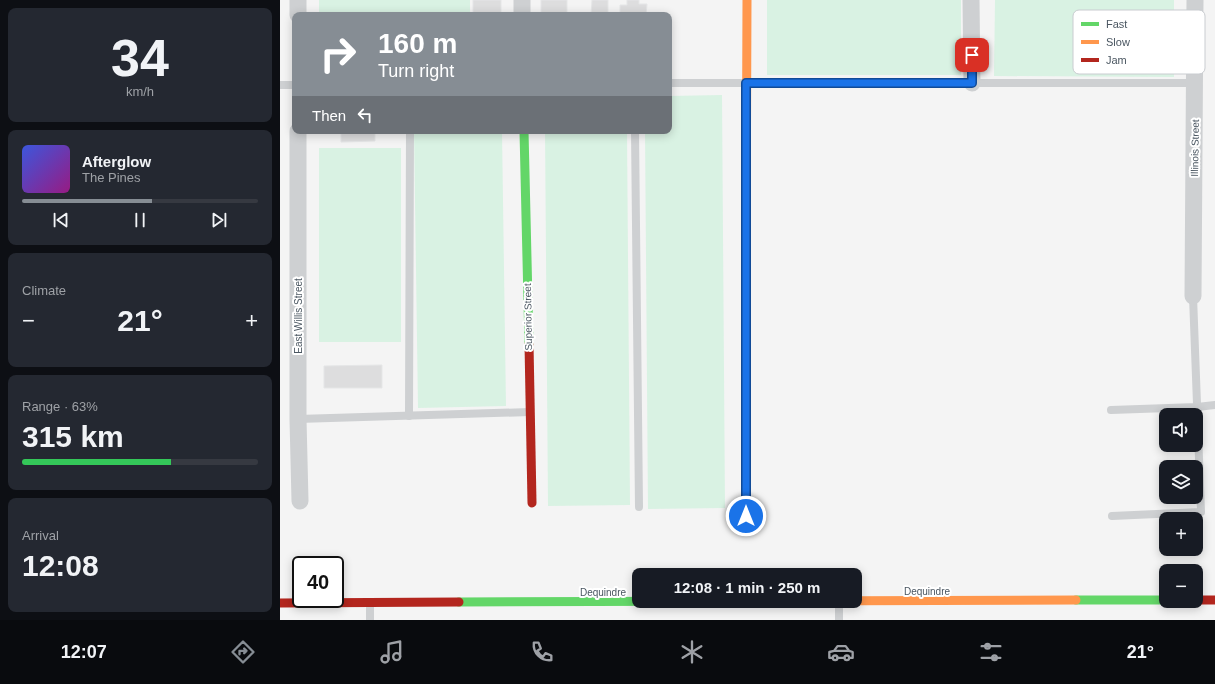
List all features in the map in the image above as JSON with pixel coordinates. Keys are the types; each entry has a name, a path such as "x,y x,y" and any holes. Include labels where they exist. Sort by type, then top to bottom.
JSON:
{"street":[{"path":"298,0 298,12"},
{"path":"522,0 522,12"},
{"path":"746,516 747,0"},
{"path":"971,0 972,83"},
{"name":"Illinois Street","path":"1193,296 1195,74"},
{"name":"East Willis Street","path":"298,134 298,419 300,501"},
{"name":"Superior Street","path":"524,134 532,503"},
{"name":"Dequindre","path":"862,602 1159,600"},
{"path":"1203,600 1215,600"},
{"name":"Dequindre","path":"280,604 632,602"}],"lane":[{"path":"672,82 1195,83"},
{"path":"280,85 292,84"},
{"path":"409,416 410,134"},
{"path":"635,134 639,507"},
{"path":"1112,516 1201,512 1193,296"},
{"path":"1111,410 1215,405"},
{"path":"298,419 530,412"},
{"path":"370,603 370,620"},
{"path":"839,608 839,620"}],"green space":[{"path":"319,0 470,0 470,12 319,12"},
{"path":"767,0 961,0 961,75 767,75"},
{"path":"995,0 1174,0 1174,10 1073,10 1073,74 1174,74 1174,77 994,76"},
{"path":"722,95 725,508 648,509 645,134 672,134 672,96"},
{"path":"414,134 502,134 506,406 418,408"},
{"path":"545,134 627,134 630,505 548,506"},
{"path":"319,148 401,148 401,342 319,342"}],"building":[{"path":"473,0 501,0 501,12 473,12"},
{"path":"541,0 567,0 567,12 541,12"},
{"path":"592,0 608,0 608,12 591,12"},
{"path":"627,0 639,0 639,4 647,4 646,12 620,12 620,5 627,5"},
{"path":"341,134 375,134 375,141 341,142"},
{"path":"382,365 382,388 324,388 324,366"}],"traffic: fast":[{"path":"524,134 529,344"},
{"path":"746,255 746,516"},
{"path":"1076,600 1159,600"},
{"path":"459,602 632,601"}],"traffic: slow":[{"path":"746,255 747,0"},
{"path":"862,601 1076,600"}],"traffic: jam":[{"path":"529,344 532,503"},
{"path":"1203,600 1215,600"},
{"path":"280,603 459,602"}],"route":[{"path":"746,516 746,83 972,83 972,55"}]}
